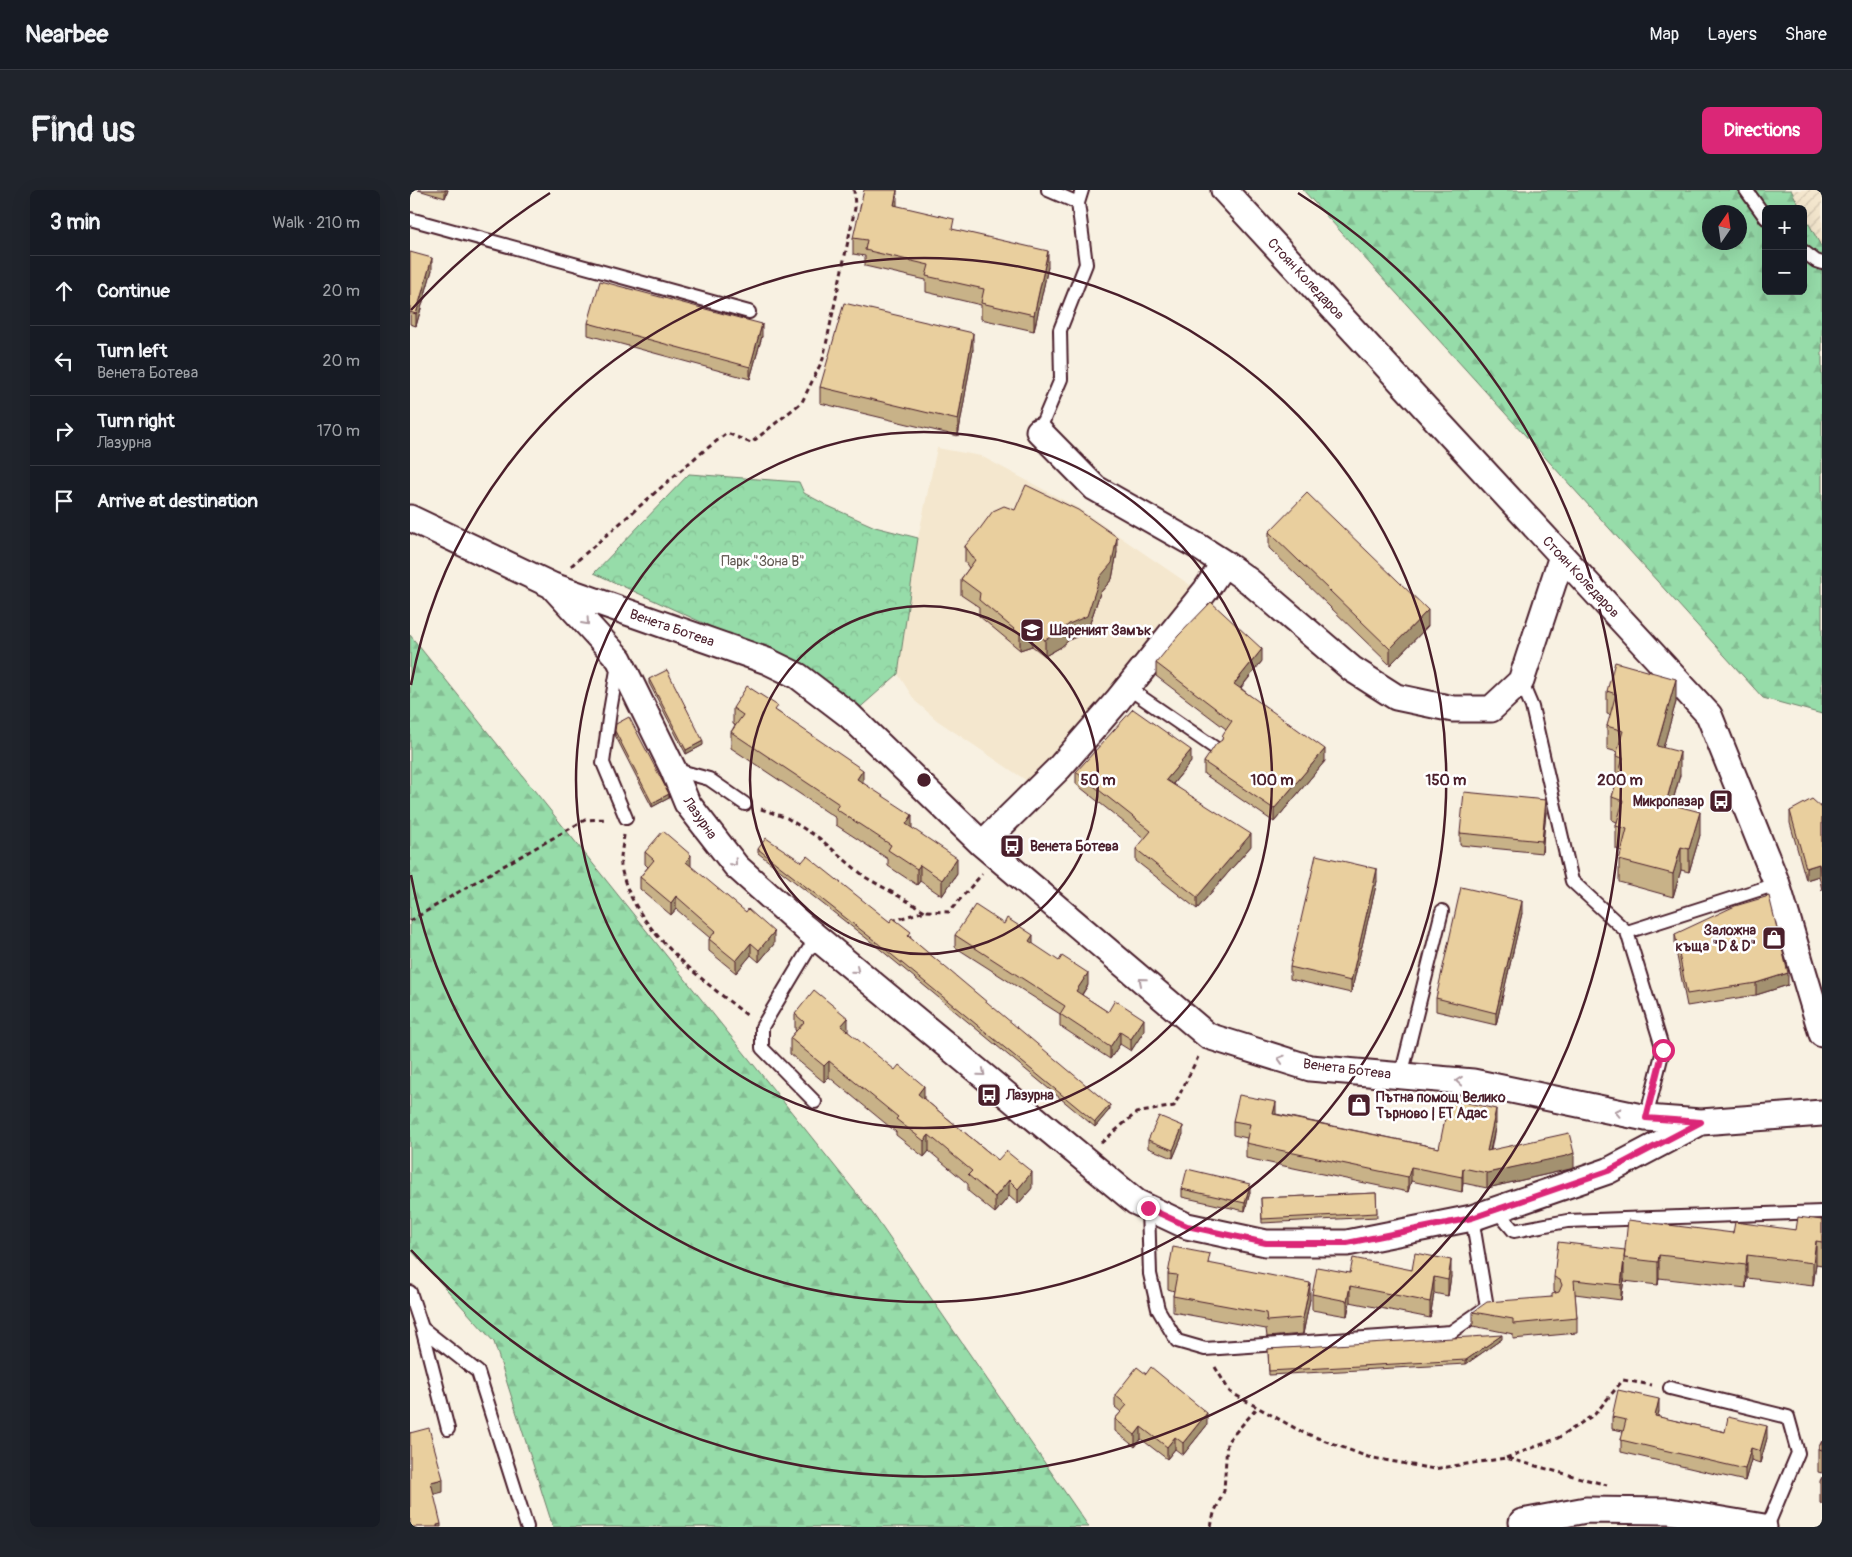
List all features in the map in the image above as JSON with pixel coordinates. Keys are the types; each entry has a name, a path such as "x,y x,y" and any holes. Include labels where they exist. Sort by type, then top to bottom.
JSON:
{"street":[{"name":"Стоян Коледаров","path":"1224,190 1709,715 1777,884 1822,1034"},
{"path":"1040,432 1095,488 1224,563 1249,581 1352,669 1396,697 1453,709 1491,709 1522,681 1562,556"},
{"name":"Венета Ботева","path":"410,518 553,586 768,661 798,676 849,715 989,850 1208,1036 1310,1068 1473,1082 1646,1118 1701,1122 1822,1113"},
{"path":"989,850 1128,688 1206,590 1224,563"},
{"name":"Лазурна","path":"553,586 619,659 673,769 687,803 736,866 816,937 1136,1202 1148,1208 1187,1226 1266,1243 1347,1243 1472,1218 1496,1210 1608,1171 1701,1122"},
{"path":"1520,1525 1586,1510 1669,1510 1683,1520 1765,1527"}],"lane":[{"path":"1048,190 1078,203"},
{"path":"1040,432 1061,379 1060,330 1086,264 1078,203 1082,190"},
{"path":"1746,190 1762,212"},
{"path":"410,218 748,312"},
{"path":"1807,254 1822,263"},
{"path":"619,659 603,763 626,818"},
{"path":"1522,681 1532,707 1572,881 1627,932 1663,1050 1646,1118"},
{"path":"1128,688 1215,748"},
{"path":"673,769 709,779 745,804"},
{"path":"1627,932 1777,884"},
{"path":"1402,1076 1442,911"},
{"path":"815,1102 762,1048 762,1027 816,937"},
{"path":"1148,1208 1150,1274 1158,1309 1177,1341 1205,1349 1451,1332 1492,1306 1472,1218"},
{"path":"1496,1210 1514,1231 1567,1221 1822,1212"},
{"path":"410,1292 422,1328 448,1429"},
{"path":"422,1328 478,1372 527,1527"},
{"path":"1670,1388 1788,1417 1798,1453 1765,1527"}],"path":[{"path":"553,586 575,562 696,457 727,433 751,442 802,402 823,359 855,208 854,190"},
{"path":"745,804 787,818 819,838 865,877 925,911"},
{"path":"410,921 585,820 626,818 621,864 628,891 648,924 680,959 704,981 762,1027"},
{"path":"887,922 925,911 949,912 989,850"},
{"path":"1083,1158 1136,1113 1174,1106 1208,1036"},
{"path":"1205,1349 1230,1392 1302,1432 1368,1456 1434,1470 1506,1458 1558,1438 1595,1414 1624,1380 1670,1388"},
{"path":"1211,1527 1214,1513 1224,1491 1227,1442 1258,1407"},
{"path":"1506,1458 1613,1486"}],"shaded area":[{"path":"1791,190 1822,190 1822,248 1807,220 1807,205 1799,205"},
{"name":"Шареният Замък","path":"937,448 981,456 1078,508 1193,587 1033,785 938,721 915,701 898,674 918,538"}],"green space":[{"path":"1303,190 1791,190 1799,205 1762,205 1762,295 1807,295 1807,220 1822,248 1822,714 1763,698"},
{"name":"Парк \"Зона В\"","path":"689,474 799,482 804,493 828,506 875,527 918,538 898,674 855,712 795,665 594,573"},
{"path":"410,635 873,1214 1089,1527 553,1527 494,1342 410,1249"}],"building":[{"path":"864,190 897,190 894,205 954,219 952,229 1048,251 1034,315 981,303 984,289 926,276 929,265 865,250 867,240 853,238"},
{"path":"410,252 432,258 416,314 410,312"},
{"path":"600,281 762,324 750,367 588,323"},
{"path":"844,303 973,333 958,420 820,387"},
{"path":"1026,485 1078,510 1117,537 1112,563 1100,577 1087,616 1069,624 1045,640 1032,630 1020,634 979,600 980,593 961,579 975,560 965,546 993,511 1004,506 1015,510"},
{"path":"1307,493 1428,610 1390,649 1269,532"},
{"path":"1211,602 1262,649 1234,684 1325,749 1274,809 1204,762 1216,744 1222,740 1223,734 1232,721 1156,663 1178,636"},
{"path":"1615,662 1676,679 1657,746 1680,752 1666,803 1700,812 1689,849 1681,847 1673,874 1619,860 1627,829 1616,826 1623,801 1612,797 1623,758 1616,756 1623,731 1607,726 1616,694 1607,691"},
{"path":"667,670 703,741 686,750 649,679"},
{"path":"747,686 778,706 775,710 863,770 857,779 912,815 906,824 957,858 942,880 920,865 917,869 888,850 891,845 836,809 839,804 731,732 743,715 733,708"},
{"path":"1133,709 1191,750 1166,780 1251,834 1197,897 1136,849 1151,831 1076,772"},
{"path":"629,717 669,794 652,803 615,731 616,724"},
{"path":"1464,792 1546,800 1542,841 1460,833"},
{"path":"1812,799 1822,808 1822,878 1819,864 1806,868 1790,811"},
{"path":"663,831 691,855 686,862 746,912 748,909 774,932 759,950 751,943 736,961 709,939 716,931 676,896 671,903 640,877 654,860 645,852"},
{"path":"766,838 802,862 807,856 890,922 893,918 911,932 908,936 1110,1105 1095,1122 875,941 758,849"},
{"path":"1316,855 1377,869 1351,981 1290,967"},
{"path":"1461,887 1522,901 1496,1013 1436,998"},
{"path":"1769,896 1788,973 1756,983 1687,994 1675,934 1735,906"},
{"path":"975,905 1004,924 1007,918 1033,935 1029,941 1059,961 1062,956 1088,973 1076,991 1108,1012 1115,1000 1144,1019 1131,1039 1120,1032 1110,1047 1060,1014 1065,1006 955,935"},
{"path":"814,990 848,1018 841,1026 895,1070 899,1065 924,1086 918,1094 998,1160 1006,1151 1032,1172 1018,1189 1009,1180 995,1197 968,1175 972,1171 929,1135 924,1141 896,1119 898,1117 829,1061 824,1066 790,1038 804,1022 795,1014"},
{"path":"1239,1095 1276,1102 1273,1114 1439,1148 1449,1099 1496,1109 1487,1151 1569,1133 1574,1153 1487,1173 1463,1168 1462,1177 1411,1167 1408,1177 1246,1143 1250,1124 1233,1121"},
{"path":"1159,1116 1183,1126 1173,1150 1148,1140"},
{"path":"1187,1169 1250,1184 1245,1203 1182,1189"},
{"path":"1376,1193 1377,1213 1262,1219 1261,1198"},
{"path":"1798,1217 1822,1220 1822,1242 1816,1241 1813,1263 1747,1255 1746,1265 1659,1255 1658,1262 1624,1258 1628,1220 1733,1233 1735,1222 1796,1230"},
{"path":"1558,1242 1625,1250 1621,1285 1574,1280 1577,1318 1513,1324 1513,1319 1473,1312 1487,1302 1552,1297 1552,1294 1559,1292 1562,1285 1560,1280 1554,1277"},
{"path":"1173,1247 1210,1254 1208,1263 1310,1283 1303,1318 1267,1321 1266,1313 1173,1296 1177,1275 1168,1274"},
{"path":"1415,1253 1451,1260 1448,1280 1434,1277 1430,1302 1350,1286 1347,1301 1312,1294 1317,1267 1350,1273 1353,1258 1412,1270"},
{"path":"1502,1335 1466,1360 1269,1371 1268,1349"},
{"path":"1137,1367 1146,1374 1151,1367 1207,1413 1183,1443 1175,1437 1167,1447 1141,1427 1135,1435 1115,1419 1127,1405 1115,1395"},
{"path":"1618,1390 1659,1399 1655,1416 1725,1432 1728,1417 1767,1426 1760,1451 1751,1448 1745,1469 1621,1440 1626,1420 1612,1417"},
{"path":"429,1428 443,1479 431,1482 441,1524 437,1525 437,1527 410,1527 410,1433"},
{"path":"1822,1441 1822,1450 1818,1449"}],"place":[{"name":"Шареният Замък","path":"1032,630"},
{"name":"Микропазар","path":"1721,801"},
{"name":"Венета Ботева","path":"1012,846"},
{"name":"Заложна къща \"D & D\"","path":"1774,938"},
{"name":"Лазурна","path":"989,1095"},
{"name":"Пътна помощ Велико Търново | ЕТ Адас","path":"1359,1105"}],"route":[{"path":"1148,1208 1187,1226 1266,1243 1347,1243 1472,1218 1608,1171 1701,1122 1646,1118 1663,1050"}]}
